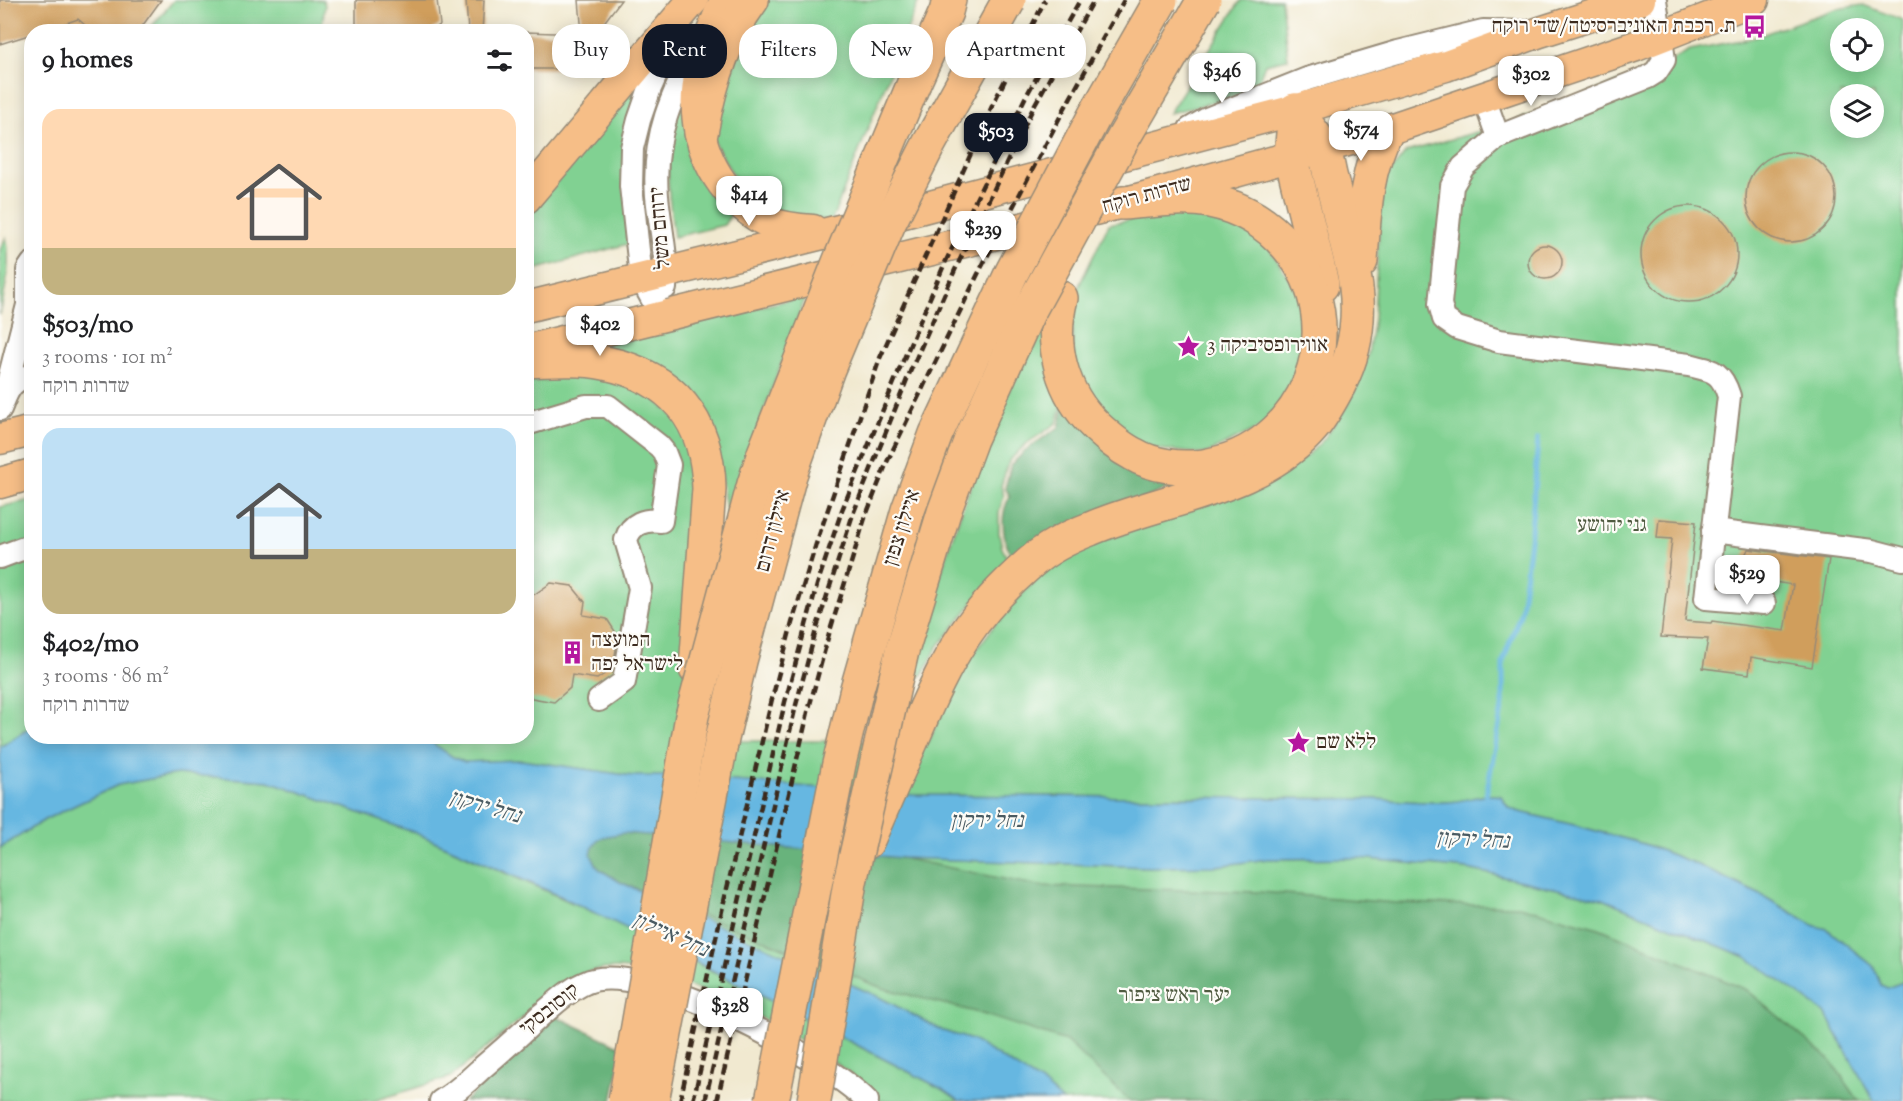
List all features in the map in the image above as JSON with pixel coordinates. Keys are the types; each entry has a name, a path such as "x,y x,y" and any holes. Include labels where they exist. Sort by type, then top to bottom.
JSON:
{"highway":[{"path":"701,133 708,97 724,48 752,0"},
{"path":"908,82 931,0"},
{"path":"692,716 764,453 842,244 908,82 946,12 949,0"},
{"name":"איילון דרום","path":"652,1101 722,739 742,650 790,475 832,359 889,223 1009,0"},
{"name":"איילון צפון","path":"772,1101 839,764 870,636 908,510 936,434 1012,272 1095,115 1161,0"},
{"path":"814,1101 850,882 902,651 933,546 961,466 1028,313 1124,137 1204,0"},
{"path":"1210,0 1171,57 1061,298 1057,319 1056,340 1059,362 1068,388 1087,417 1133,455 1174,467 1217,464 1237,457 1260,444 1281,426 1315,377 1322,362 1325,316 1318,266 1291,156 1295,110"},
{"path":"1295,110 1323,148 1356,279 1358,317"},
{"path":"850,882 939,681 964,636 1017,575 1052,547 1079,533 1235,479 1268,464 1299,441 1321,416 1343,377 1353,350 1358,317 1367,193 1378,146 1387,130"},
{"path":"1123,203 1184,199 1234,208 1272,231 1292,252 1305,273 1312,291 1319,324 1315,366 1297,406"},
{"path":"534,361 604,363 633,371 652,381 677,398 697,425 705,449 709,475 709,505 692,716 625,1101"}],"main road":[{"path":"534,189 693,0"},
{"path":"724,0 705,49 699,72 697,100 704,147 716,176 726,190 755,215 767,222 795,228 842,244"},
{"path":"1540,32 1576,0"},
{"path":"534,305 654,275 842,244 1161,145 1295,110 1446,66 1540,32 1642,0"},
{"name":"שדרות רוקח","path":"534,348 1123,203 1387,130 1659,38 1754,0"},
{"path":"0,439 24,433"},
{"path":"0,483 24,476"}],"street":[{"name":"ירוחם משל","path":"662,316 654,275 633,215 632,148 650,88 693,0"},
{"name":"ירוחם משל","path":"654,275 656,165 660,136 675,87 724,0"},
{"path":"1642,0 1664,52 1664,60 1656,72 1498,137 1463,167 1452,186 1440,304 1444,319 1457,328 1499,341 1689,365 1710,370 1724,380 1729,396 1706,598 1764,603"},
{"path":"1161,145 1207,119 1275,91 1386,55 1483,30 1540,32"},
{"path":"1484,98 1498,137"},
{"path":"3,400 24,320"},
{"path":"3,400 17,380 24,378"},
{"path":"534,422 586,406 608,406 659,446 668,458 661,521 648,520 638,524 628,532 626,540 640,588 624,682 599,700"},
{"path":"1713,531 1872,551 1903,559"},
{"path":"0,557 24,548"},
{"name":"קוסובסקי","path":"441,1101 459,1088 552,1005 588,981 605,978 626,978 658,987 682,995 755,1028 805,1055 867,1101"}],"green space":[{"path":"174,0 323,0 325,5 322,24 154,24"},
{"path":"764,0 919,0 909,24 849,24 849,78 888,78 831,222 776,211 741,189 712,139 739,48 739,78 837,78 837,24 748,24"},
{"path":"1241,0 1281,0 1288,59 1265,64 1255,92 1169,113"},
{"name":"גני יהושע","path":"1863,5 1903,20 1903,982 1887,988 1881,985 1873,966 1827,929 1815,926 1763,896 1691,862 1644,844 1516,811 1508,807 1501,796 1487,795 1454,802 1419,802 1373,799 913,795 668,776 633,776 521,760 464,762 433,744 534,744 534,381 557,376 593,374 646,391 681,423 697,464 688,665 675,741 929,741 954,684 974,653 1005,611 1043,573 1061,561 1106,539 1276,477 1310,453 1324,439 1348,404 1358,384 1368,354 1374,318 1384,180 1406,152 1509,123 1661,66 1690,50 1752,38 1836,9"},
{"path":"642,68 642,78 645,78 628,244 534,270 534,200"},
{"path":"678,100 689,101 736,207 724,225 674,237 668,165"},
{"path":"1175,211 1205,212 1264,240 1303,300 1303,363 1267,424 1205,454 1147,448 1101,415 1073,369 1072,300 1109,224"},
{"path":"6,237 8,266 0,315 0,250"},
{"path":"806,296 727,515 717,453 707,422 559,353"},
{"path":"1048,300 1063,402 1057,423 1026,444 1009,461 1001,486 1004,496 999,512 999,533 1002,548 1008,559 937,648 926,669 904,697 957,524 1007,395"},
{"path":"1064,405 1192,477 1013,561 1003,528 1004,512 1010,496 1005,488 1011,465 1028,448 1059,427"},
{"path":"24,502 24,732 0,747 0,507"},
{"path":"177,774 269,781 416,833 624,926 944,1090 960,1101 879,1101 864,1085 839,1065 757,1016 682,983 642,971 611,968 572,977 451,1077 374,1101 0,1101 0,848 46,819 118,785"},
{"name":"יער ראש ציפור","path":"624,833 902,858 1150,867 1217,866 1267,859 1359,858 1467,869 1603,899 1746,957 1825,1013 1874,1101 1063,1101 1045,1085 972,1040 943,1031 879,997 620,882"},
{"name":"יער ראש ציפור","path":"624,833 902,858 1039,886 1260,892 1396,903 1519,906 1599,928 1747,990 1831,1061 1859,1101 1130,1101 1066,1041 979,1013 882,988 620,882 599,869 590,855 594,843 598,840"},
{"path":"553,1015 623,1048 612,1101 465,1101 535,1037"}],"water":[{"path":"24,732 24,744 434,744 464,762 521,760 633,776 668,776 913,795 1373,799 1419,802 1454,802 1487,795 1501,796 1508,807 1516,811 1644,844 1691,862 1763,896 1815,926 1827,929 1873,966 1881,985 1887,988 1903,982 1903,1101 1874,1101 1825,1013 1746,957 1603,899 1468,869 1359,858 1267,859 1217,866 1150,867 902,858 624,833 606,836 595,843 591,855 599,869 620,882 879,997 943,1031 972,1040 1045,1085 1063,1101 960,1101 944,1090 700,964 560,896 416,833 269,781 177,774 118,785 46,819 0,848 0,747"}],"building":[{"path":"0,0 161,0 144,24 84,24 78,19 63,24 24,24 24,36 0,44"},
{"path":"356,0 437,0 440,24 356,24"},
{"path":"466,0 484,0 482,24 468,24"},
{"path":"579,0 621,0 603,24 581,24"},
{"path":"534,32 552,33 552,69 534,69"},
{"path":"1791,152 1816,160 1828,172 1836,197 1828,222 1816,234 1791,242 1766,234 1754,222 1746,197 1754,172 1766,160"},
{"path":"1689,206 1708,209 1723,220 1734,235 1737,254 1734,273 1723,288 1708,299 1689,302 1670,299 1655,288 1644,273 1641,254 1644,235 1655,220 1670,209"},
{"path":"1545,245 1557,250 1562,262 1557,274 1545,279 1533,274 1528,262 1533,250"},
{"path":"1659,519 1696,522 1685,621 1711,623 1712,621 1785,631 1793,585 1736,576 1748,549 1829,559 1812,667 1751,657 1749,674 1703,668 1708,639 1661,637 1672,539 1657,538"},
{"name":"המועצה לישראל יפה","path":"551,583 572,586 585,602 583,615 607,619 618,636 613,668 597,679 572,675 570,688 554,702 534,698 535,594"}],"waterway":[{"path":"1485,801 1503,703 1503,662 1521,611 1531,532 1538,439"}],"railway":[{"path":"680,1101 772,699 816,544 880,358 993,104 1045,0"},
{"path":"693,1101 785,702 817,585 842,510 944,265 1025,98 1080,0"},
{"path":"705,1101 796,705 816,630 853,514 910,372 955,270 1035,104 1094,0"},
{"path":"717,1101 809,708 865,518 887,462 978,274 1124,0"}],"place":[{"name":"ת. רכבת האוניברסיטה/שד׳ רוקח","path":"1754,27"},
{"name":"אווירופסיביקה 3","path":"1189,346"},
{"name":"המועצה לישראל יפה","path":"573,653"},
{"name":"ללא שם","path":"1298,743"}],"water label":[{"name":"נחל ירקון","path":"485,808"},
{"name":"נחל ירקון","path":"987,822"},
{"name":"נחל ירקון","path":"1473,841"},
{"name":"נחל איילון","path":"670,936"}]}
